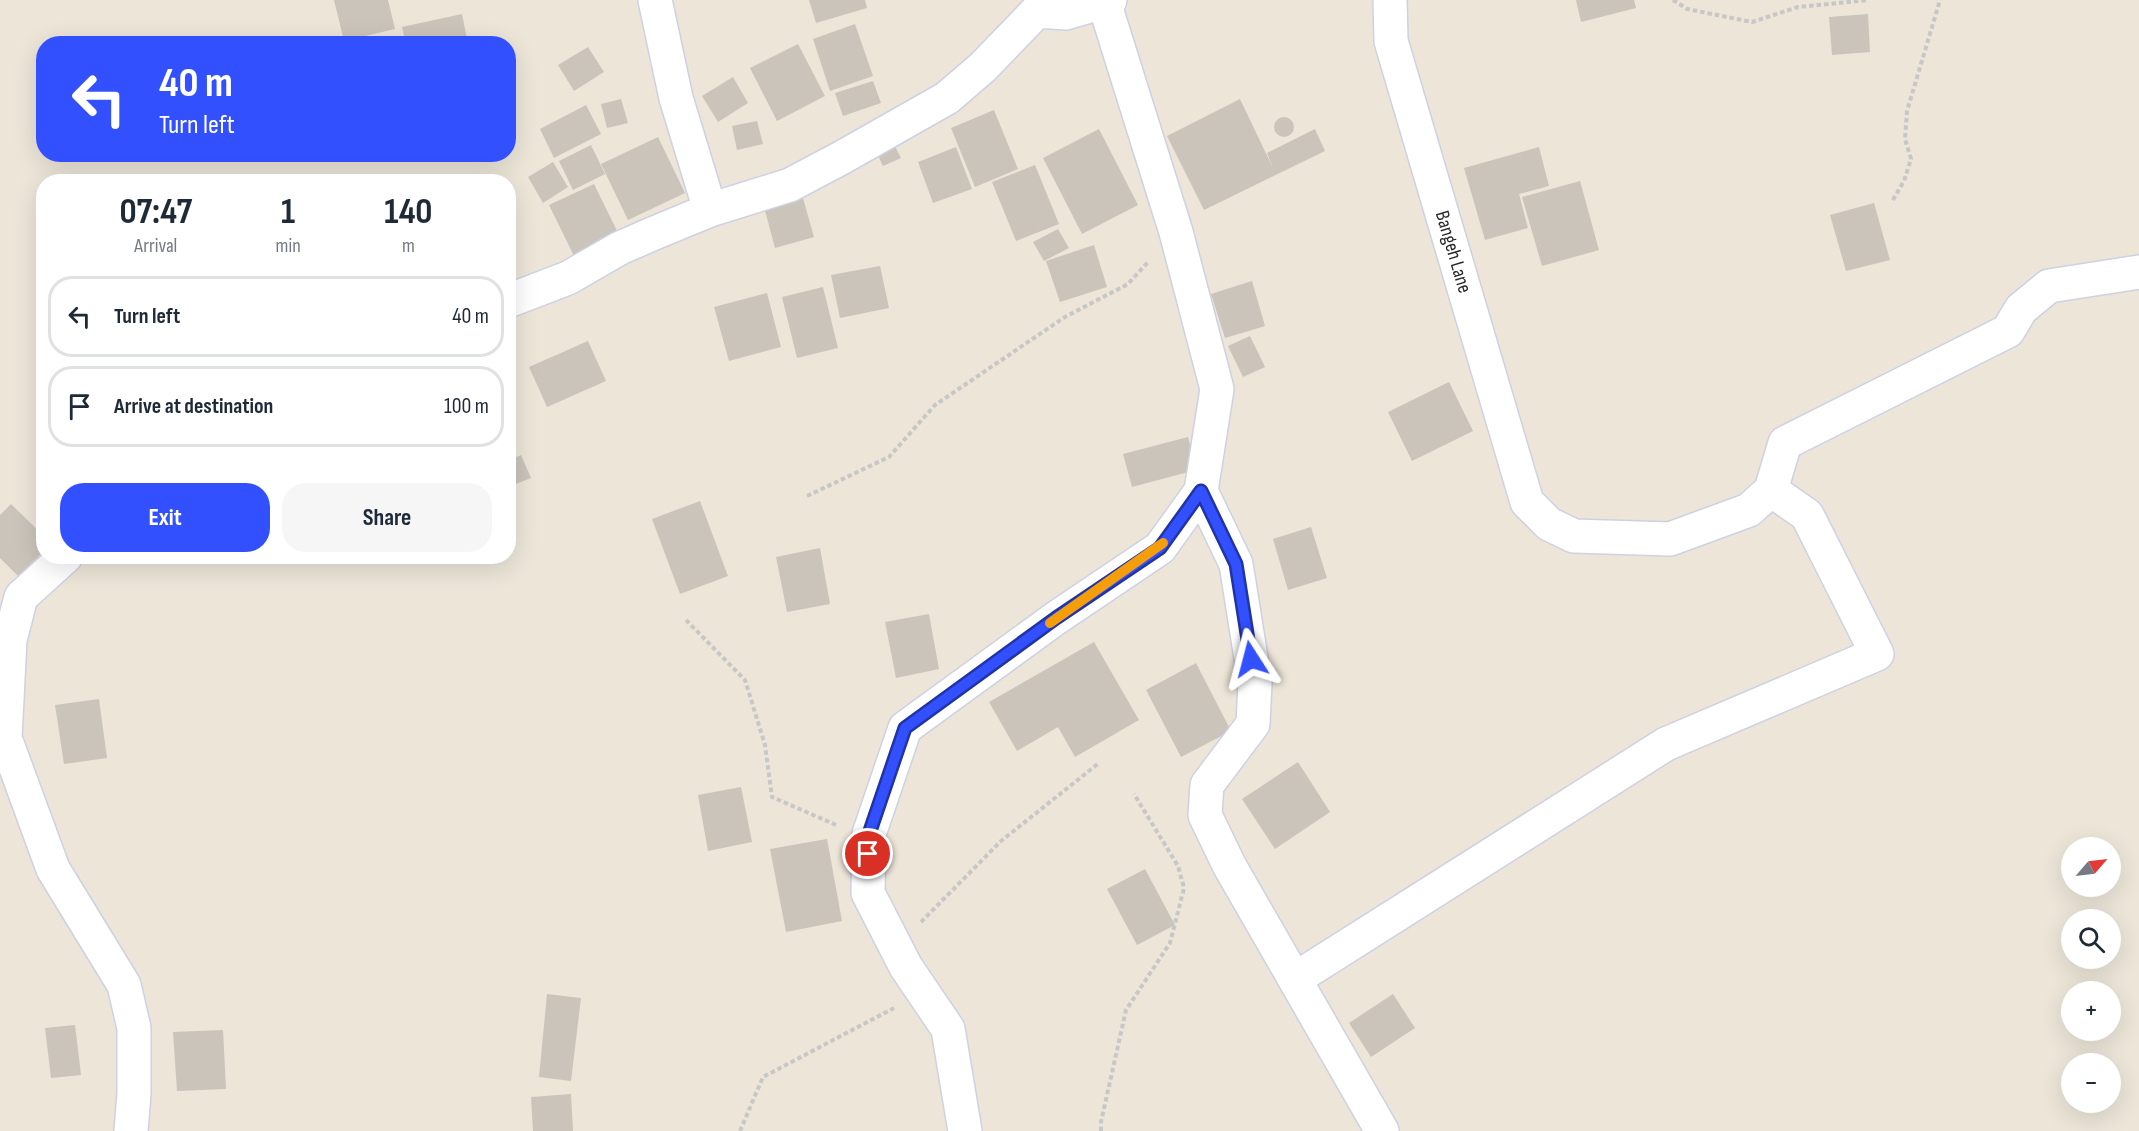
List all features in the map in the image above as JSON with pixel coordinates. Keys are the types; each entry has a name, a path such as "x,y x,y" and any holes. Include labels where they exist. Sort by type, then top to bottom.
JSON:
{"street":[{"path":"655,0 676,98 710,210"},
{"name":"Bangeh Lane","path":"1390,0 1391,41 1527,502 1549,524 1574,536 1670,539 1749,510 1771,490"},
{"path":"516,298 568,278 620,248 710,210 790,185 946,98 983,67 1038,8 1107,1 1176,232 1217,389 1201,491 1160,548 1056,618 905,728 869,834 868,893 906,967 948,1029 965,1131"},
{"path":"1294,979 1666,744 1877,654 1807,515 1771,490 1785,443 2008,331 2021,309 2049,286 2139,272"},
{"path":"1201,491 1236,564 1255,683 1252,724 1207,785 1205,815 1228,865 1382,1131"},
{"path":"57,564 21,597 10,640 5,738 53,869 124,985 134,1028 134,1094 131,1131"}],"path":[{"path":"1674,0 1687,9 1752,22 1798,7 1868,0"},
{"path":"1893,200 1904,181 1911,159 1905,139 1906,111 1941,0"},
{"path":"807,496 889,457 935,405 1065,317 1128,284 1176,232"},
{"path":"686,620 745,680 765,745 772,797 854,833 869,834"},
{"path":"740,1131 763,1077 896,1007 922,919 1001,841 1099,763"},
{"path":"1101,1131 1101,1122 1126,1010 1170,943 1184,888 1178,866 1134,794"}],"building":[{"path":"334,0 388,0 395,29 365,36 343,36"},
{"path":"809,0 865,0 867,8 816,23"},
{"path":"1576,0 1634,0 1636,8 1581,22"},
{"path":"462,14 466,36 404,36 402,27"},
{"path":"1868,14 1870,52 1832,55 1829,17"},
{"path":"855,24 873,76 830,91 813,39"},
{"path":"798,44 825,96 777,121 750,68"},
{"path":"588,47 604,72 574,91 558,65"},
{"path":"733,77 748,103 718,122 702,96"},
{"path":"873,81 881,103 843,116 835,93"},
{"path":"621,99 628,123 607,128 601,104"},
{"path":"1240,99 1273,168 1267,153 1315,129 1325,151 1204,210 1167,136"},
{"path":"586,105 601,134 554,158 540,129"},
{"path":"994,110 1018,169 975,187 951,128"},
{"path":"1284,117 1291,120 1294,127 1291,134 1284,137 1277,134 1274,127 1277,120"},
{"path":"757,121 763,144 737,150 732,126"},
{"path":"1099,129 1138,205 1082,234 1043,158"},
{"path":"658,137 685,193 628,220 601,164"},
{"path":"890,137 901,158 883,166 873,145"},
{"path":"591,145 605,174 573,190 559,161"},
{"path":"956,147 972,189 933,203 918,162"},
{"path":"1539,147 1549,186 1519,194 1528,228 1485,240 1464,168"},
{"path":"553,162 568,187 543,203 528,177"},
{"path":"1035,165 1059,224 1016,241 992,182"},
{"path":"1580,181 1599,250 1542,266 1522,197"},
{"path":"594,184 620,237 575,258 549,205"},
{"path":"801,191 814,237 775,248 763,203"},
{"path":"1874,203 1890,260 1846,271 1830,215"},
{"path":"1058,229 1069,248 1044,261 1033,242"},
{"path":"1094,245 1107,287 1060,302 1046,261"},
{"path":"880,266 889,308 840,318 831,275"},
{"path":"1252,281 1265,326 1225,338 1211,294"},
{"path":"823,287 838,348 797,358 782,297"},
{"path":"767,293 781,347 729,361 714,307"},
{"path":"1250,336 1265,367 1243,377 1228,346"},
{"path":"588,341 606,381 547,407 529,367"},
{"path":"1449,382 1473,431 1412,461 1388,412"},
{"path":"1188,437 1196,470 1132,487 1123,454"},
{"path":"521,455 531,478 516,484 516,457"},
{"path":"700,501 728,576 680,594 652,519"},
{"path":"11,504 36,528 36,559 18,576 0,558 0,515"},
{"path":"1311,527 1327,578 1288,590 1273,539"},
{"path":"820,548 830,604 787,612 776,557"},
{"path":"929,614 939,669 896,678 885,622"},
{"path":"1094,642 1139,720 1075,757 1058,727 1017,751 989,702"},
{"path":"1196,663 1231,731 1181,757 1146,690"},
{"path":"99,699 107,758 64,764 55,705"},
{"path":"1298,762 1330,812 1275,849 1242,799"},
{"path":"741,787 752,842 708,851 698,795"},
{"path":"827,839 842,921 786,932 770,849"},
{"path":"1145,869 1175,925 1137,945 1107,889"},
{"path":"547,994 581,998 571,1081 539,1077"},
{"path":"1393,994 1415,1028 1371,1057 1349,1023"},
{"path":"75,1025 81,1075 51,1078 45,1028"},
{"path":"223,1030 226,1089 177,1091 173,1032"},
{"path":"571,1094 573,1131 533,1131 531,1097"}],"slow traffic":[{"path":"1050,623 1160,548 1163,543"}],"route":[{"path":"868,854 869,834 905,728 1056,618 1160,548 1201,491 1236,564 1251,659"}]}
